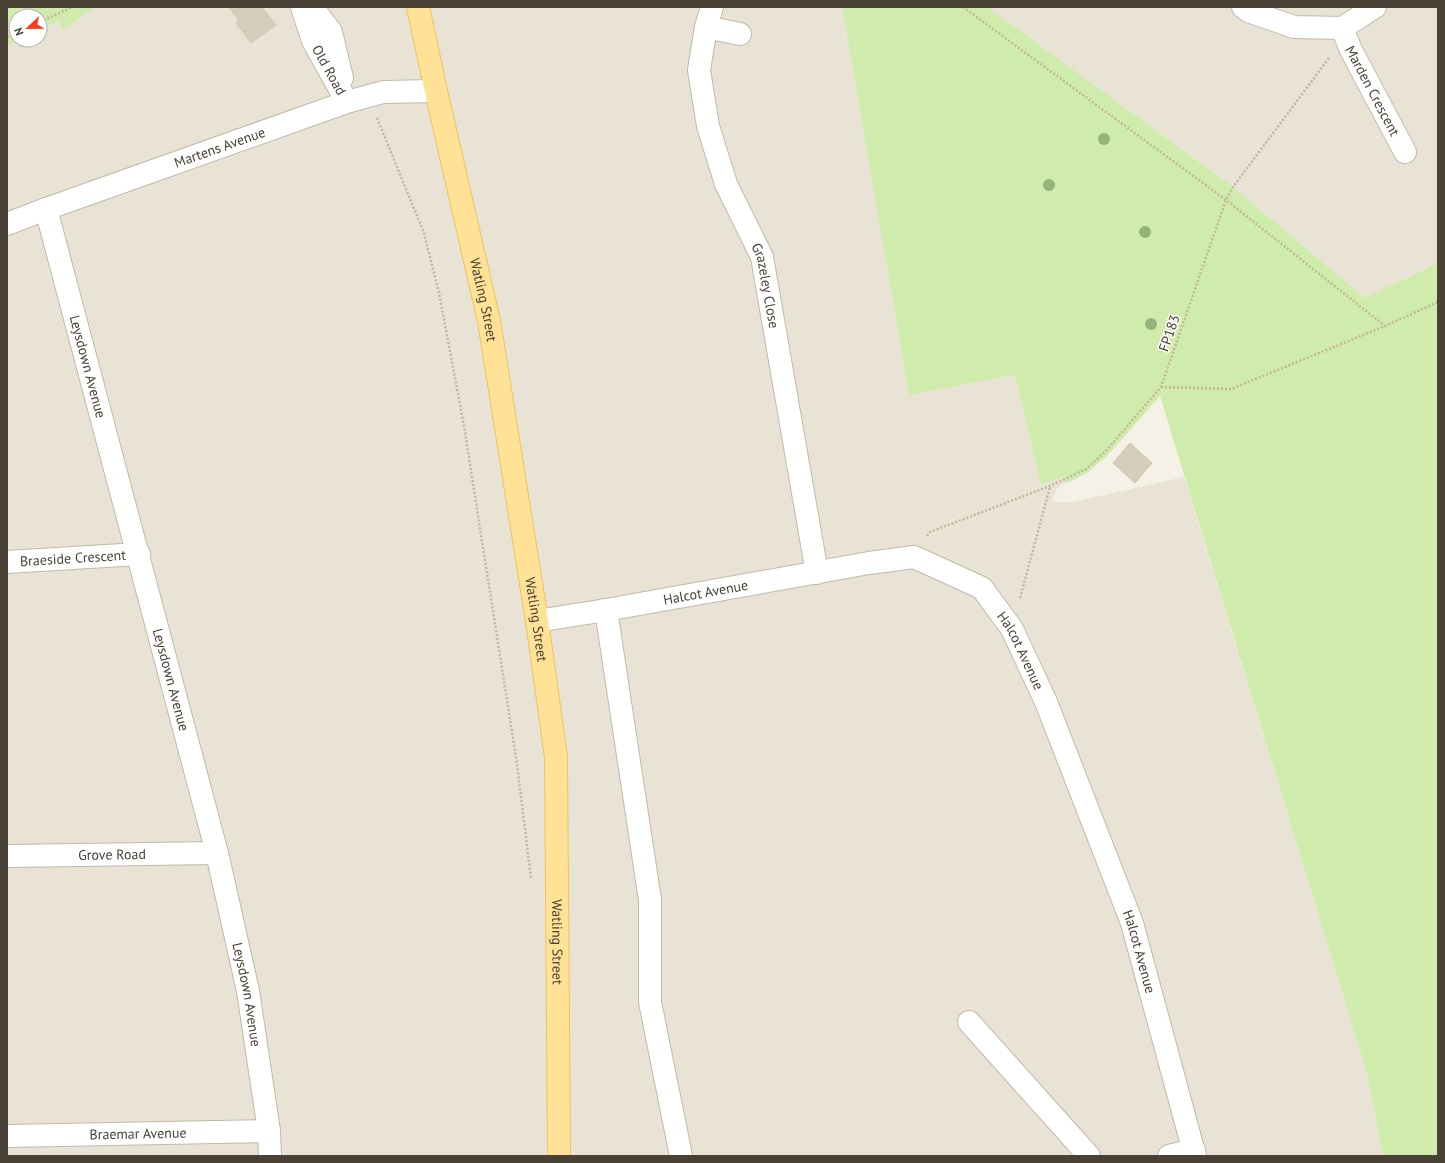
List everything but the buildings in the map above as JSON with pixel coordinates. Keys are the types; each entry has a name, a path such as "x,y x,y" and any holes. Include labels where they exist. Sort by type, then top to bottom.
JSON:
{"main road":[{"name":"Watling Street","path":"418,7 489,321 537,621 556,757 559,1156"}],"street":[{"name":"Old Road","path":"302,7 313,41 347,102"},
{"name":"Old Road","path":"312,7 331,32 347,102"},
{"name":"Marden Crescent","path":"1243,7 1248,11 1294,27 1342,28 1375,7"},
{"path":"709,17 740,34"},
{"name":"Grazeley Close","path":"709,17 699,70 708,126 726,184 762,258 817,573"},
{"name":"Marden Crescent","path":"1342,28 1351,50 1405,152"},
{"name":"Martens Avenue","path":"7,224 347,102 383,92 436,92"},
{"name":"Leysdown Avenue","path":"46,209 139,554 217,853 248,991 269,1132 270,1156"},
{"name":"Braeside Crescent","path":"7,562 139,554"},
{"name":"Halcot Avenue","path":"537,621 869,563 914,557 982,588 1012,629 1046,702 1132,923 1194,1153 1169,1156"},
{"path":"606,610 650,900 650,1002 681,1156"},
{"name":"Grove Road","path":"7,856 217,853"},
{"path":"969,1022 1089,1156"},
{"name":"Braemar Avenue","path":"7,1136 269,1132"}],"path":[{"path":"48,18 71,7"},
{"path":"963,7 1226,200 1385,326"},
{"name":"FP183","path":"914,557 930,532 1050,486 1086,469 1105,452 1161,387 1226,200 1233,187 1338,46 1342,28"},
{"path":"368,96 424,233 439,293 464,426 517,764 531,880"},
{"path":"1161,387 1231,389 1385,326 1438,302"},
{"path":"1012,629 1050,486"}],"shaded area":[{"path":"95,7 842,7 909,395 1015,375 1041,485 1064,476 1067,483 1058,487 1051,502 1072,502 1184,477 1367,1074 1383,1156 7,1156 7,45 8,48 48,48 48,26 58,21 64,30"},
{"path":"988,7 1438,7 1438,263 1365,298 1233,187"}],"green space":[{"path":"7,7 95,7 64,30 58,21 48,26 48,8 8,8 7,45"},
{"path":"842,7 988,7 1233,187 1365,298 1438,263 1438,1156 1383,1156 1367,1074 1160,396 1108,455 1087,473 1067,483 1064,476 1041,485 1015,375 909,395"}]}
